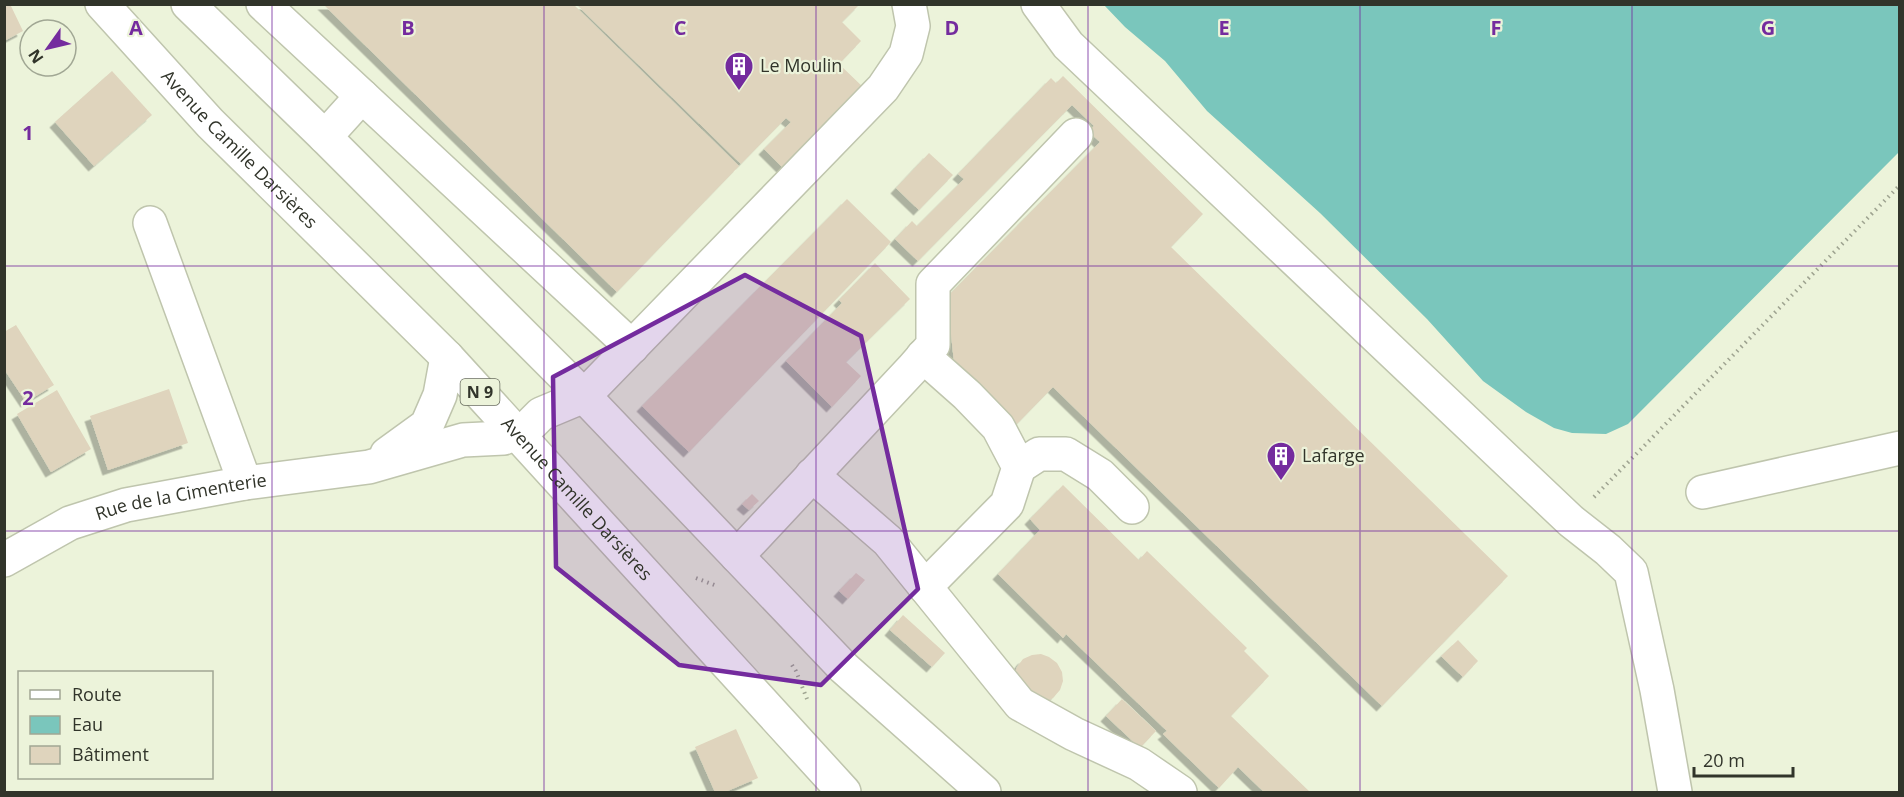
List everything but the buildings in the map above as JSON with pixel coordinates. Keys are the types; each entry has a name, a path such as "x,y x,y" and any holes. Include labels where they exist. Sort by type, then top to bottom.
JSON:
{"main road":[{"name":"Avenue Camille Darsières","path":"102,4 210,123 447,357 524,428 867,792"},
{"name":"Avenue Camille Darsières","path":"127,4 216,101 503,391 524,428 844,792"},
{"path":"188,4 325,136 584,396 844,668 984,792"},
{"path":"264,4 632,347"},
{"path":"584,396 883,88 906,54 914,26 909,4"},
{"path":"1038,4 1068,45 1571,521 1608,550 1631,572 1657,690 1675,792"},
{"path":"325,136 362,96"},
{"path":"737,556 933,345 933,284 1076,135"},
{"path":"150,223 245,483"},
{"path":"923,356 967,395 998,427 1019,467"},
{"path":"369,467 427,425 440,395 447,357"},
{"name":"Rue de la Cimenterie","path":"4,560 70,523 126,505 245,483 369,467 463,440 504,438 524,428 541,414 584,396"},
{"path":"1703,492 1899,448"},
{"path":"925,587 1007,504 1019,467 1039,454 1066,454 1100,475 1132,507"},
{"path":"812,475 888,541 1020,704 1074,734 1139,764 1180,792"}],"path":[{"path":"1571,521 1899,185"}],"highlighted area":[{"path":"745,275 861,336 918,589 821,685 679,665 556,567 553,377"}],"water":[{"path":"1104,5 1899,5 1899,152 1628,424 1606,434 1572,433 1554,428 1526,412 1483,381 1427,319 1320,213 1207,111 1165,61 1125,27"}],"pier":[{"path":"1900,152 1900,156 1631,426 1621,432"}],"place":[{"name":"Le Moulin","path":"739,92"},
{"name":"Lafarge","path":"1281,482"}]}
